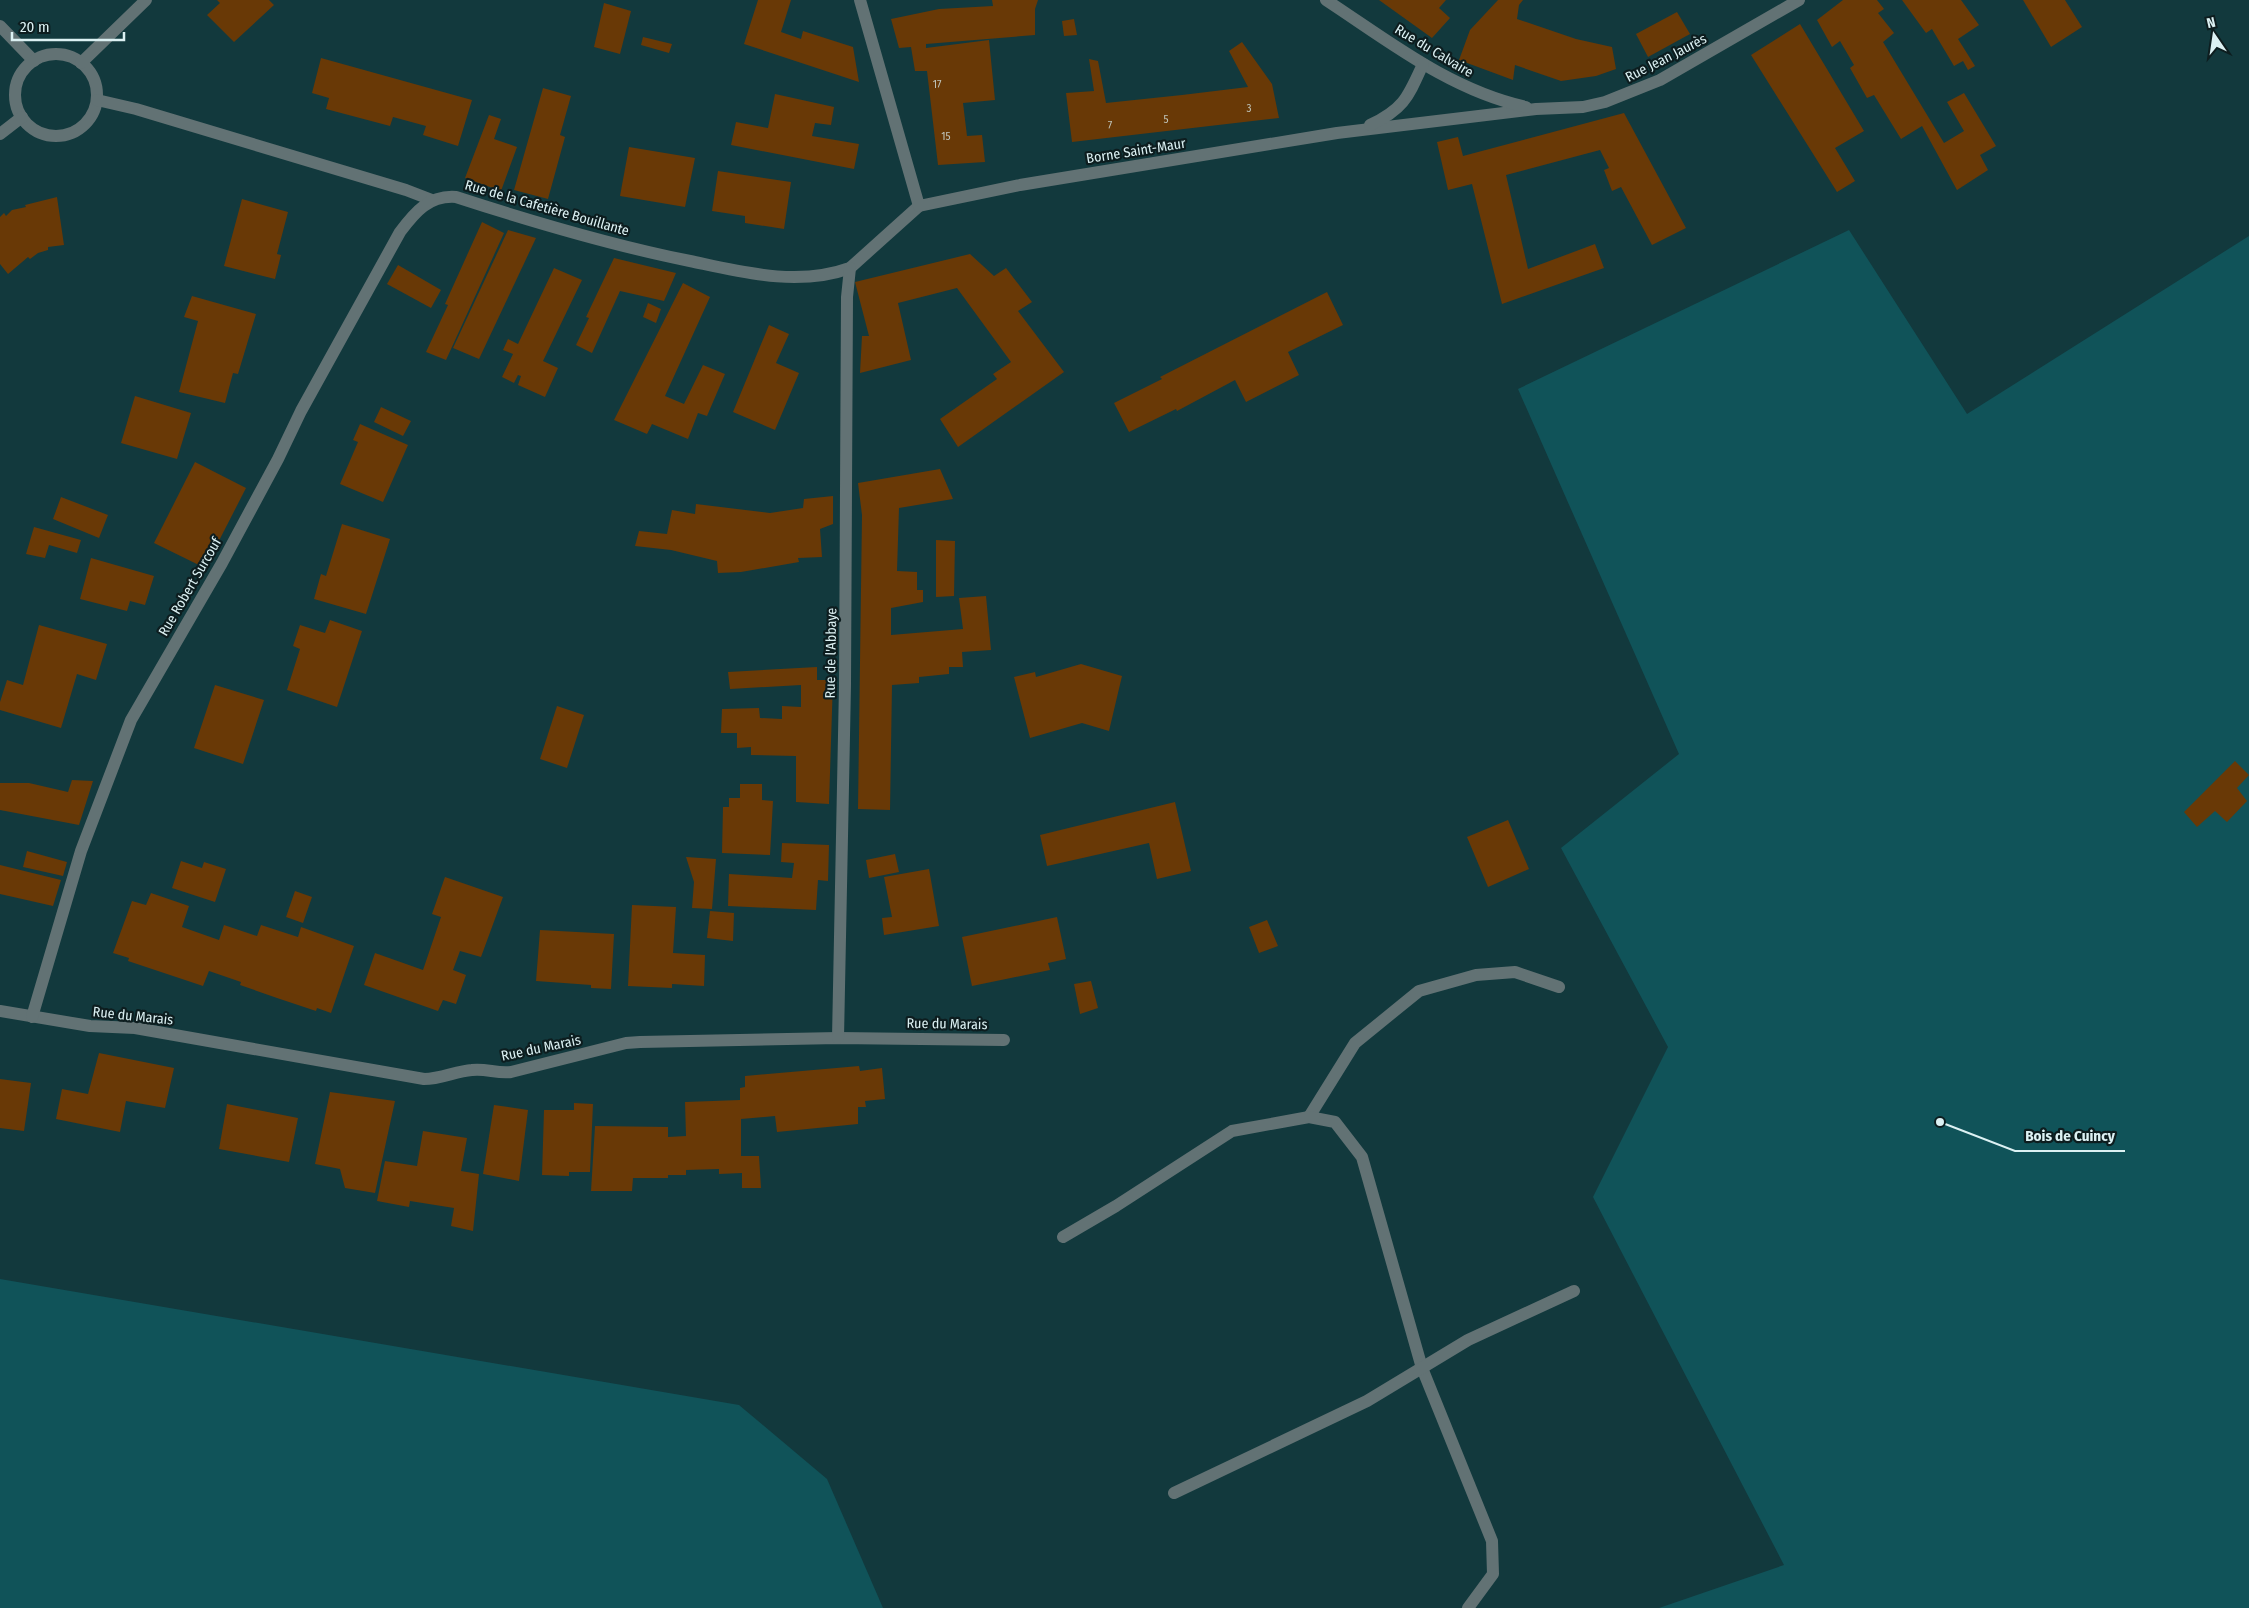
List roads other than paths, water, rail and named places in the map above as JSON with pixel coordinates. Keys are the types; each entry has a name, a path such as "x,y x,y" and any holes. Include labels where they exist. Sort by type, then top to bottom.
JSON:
{"street":[{"path":"81,63 146,0"},
{"path":"850,268 919,206 860,0"},
{"name":"Rue du Calvaire","path":"1326,0 1423,64 1467,88 1505,102 1536,109"},
{"name":"Rue Jean Jaurès","path":"1536,109 1583,107 1631,94 1660,80 1799,0"},
{"path":"0,26 34,61"},
{"path":"57,54 67,56 81,63 94,79 97,100 89,119 82,126 68,134 58,136 42,133 28,125 22,117 16,97 18,82 26,68 34,61 47,55 57,54"},
{"name":"Borne Saint-Maur","path":"1360,130 1385,118 1400,106 1409,94 1423,64"},
{"name":"Rue de la Cafetière Bouillante","path":"97,100 145,112 406,190 432,200 448,196 456,197 531,221 621,246 746,273 770,276 807,277 836,273 850,268"},
{"name":"Borne Saint-Maur","path":"919,206 1020,185 1360,130 1536,109"},
{"path":"0,134 22,117"},
{"name":"Rue Robert Surcouf","path":"32,1017 81,851 131,720 222,563 278,459 301,411 400,232 416,212 432,200"},
{"name":"Rue de l'Abbaye","path":"838,1038 846,685 846,297 850,268"},
{"path":"1308,1118 1355,1043 1419,991 1476,974 1515,972 1559,987"},
{"name":"Rue du Marais","path":"0,1011 90,1026 135,1028 424,1079 477,1069 503,1073 512,1072 626,1043 838,1038 1004,1040"},
{"path":"1063,1237 1116,1206 1232,1131 1308,1118 1335,1122 1362,1156 1422,1368 1492,1541 1493,1574 1468,1608"},
{"path":"1174,1493 1368,1401 1468,1340 1574,1291"}],"place":[{"name":"Bois de Cuincy","path":"1940,1122"}]}
